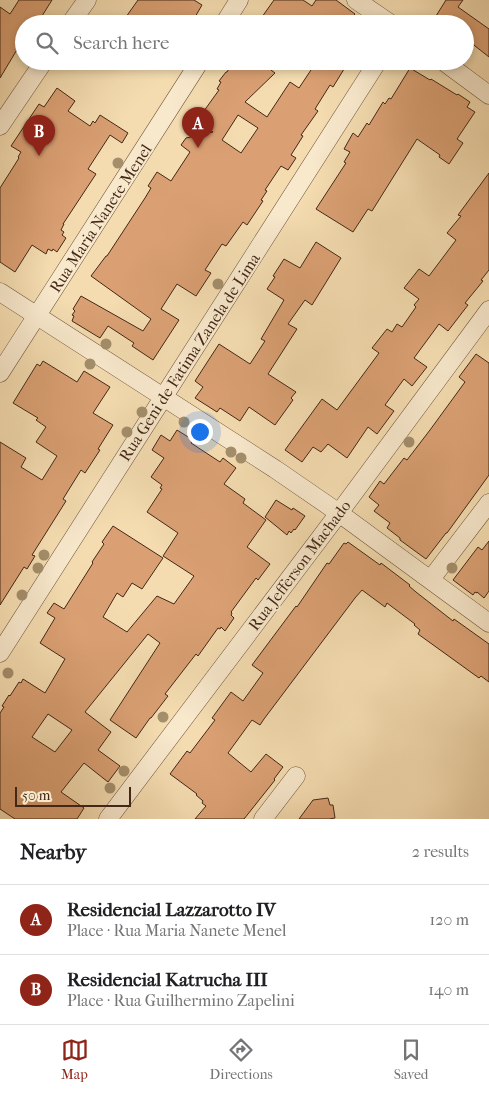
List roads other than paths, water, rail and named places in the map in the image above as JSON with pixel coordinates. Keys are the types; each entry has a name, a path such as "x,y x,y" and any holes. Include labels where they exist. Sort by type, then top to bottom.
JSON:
{"street":[{"path":"76,15 87,0"},
{"path":"230,15 239,0"},
{"path":"356,0 378,15"},
{"path":"0,126 38,70"},
{"name":"Rua Maria Nanete Menel","path":"0,373 194,70"},
{"name":"Rua Geni de Fatima Zanela de Lima","path":"0,653 372,70"},
{"path":"455,70 489,95"},
{"path":"0,292 164,396 339,512 489,623"},
{"name":"Rua Jefferson Machado","path":"108,819 489,310"},
{"path":"431,579 489,503"},
{"path":"263,819 296,776"}],"place":[{"name":"Residencial Lazzarotto IV","path":"198,148"},
{"name":"Residencial Katrucha III","path":"39,156"}]}
